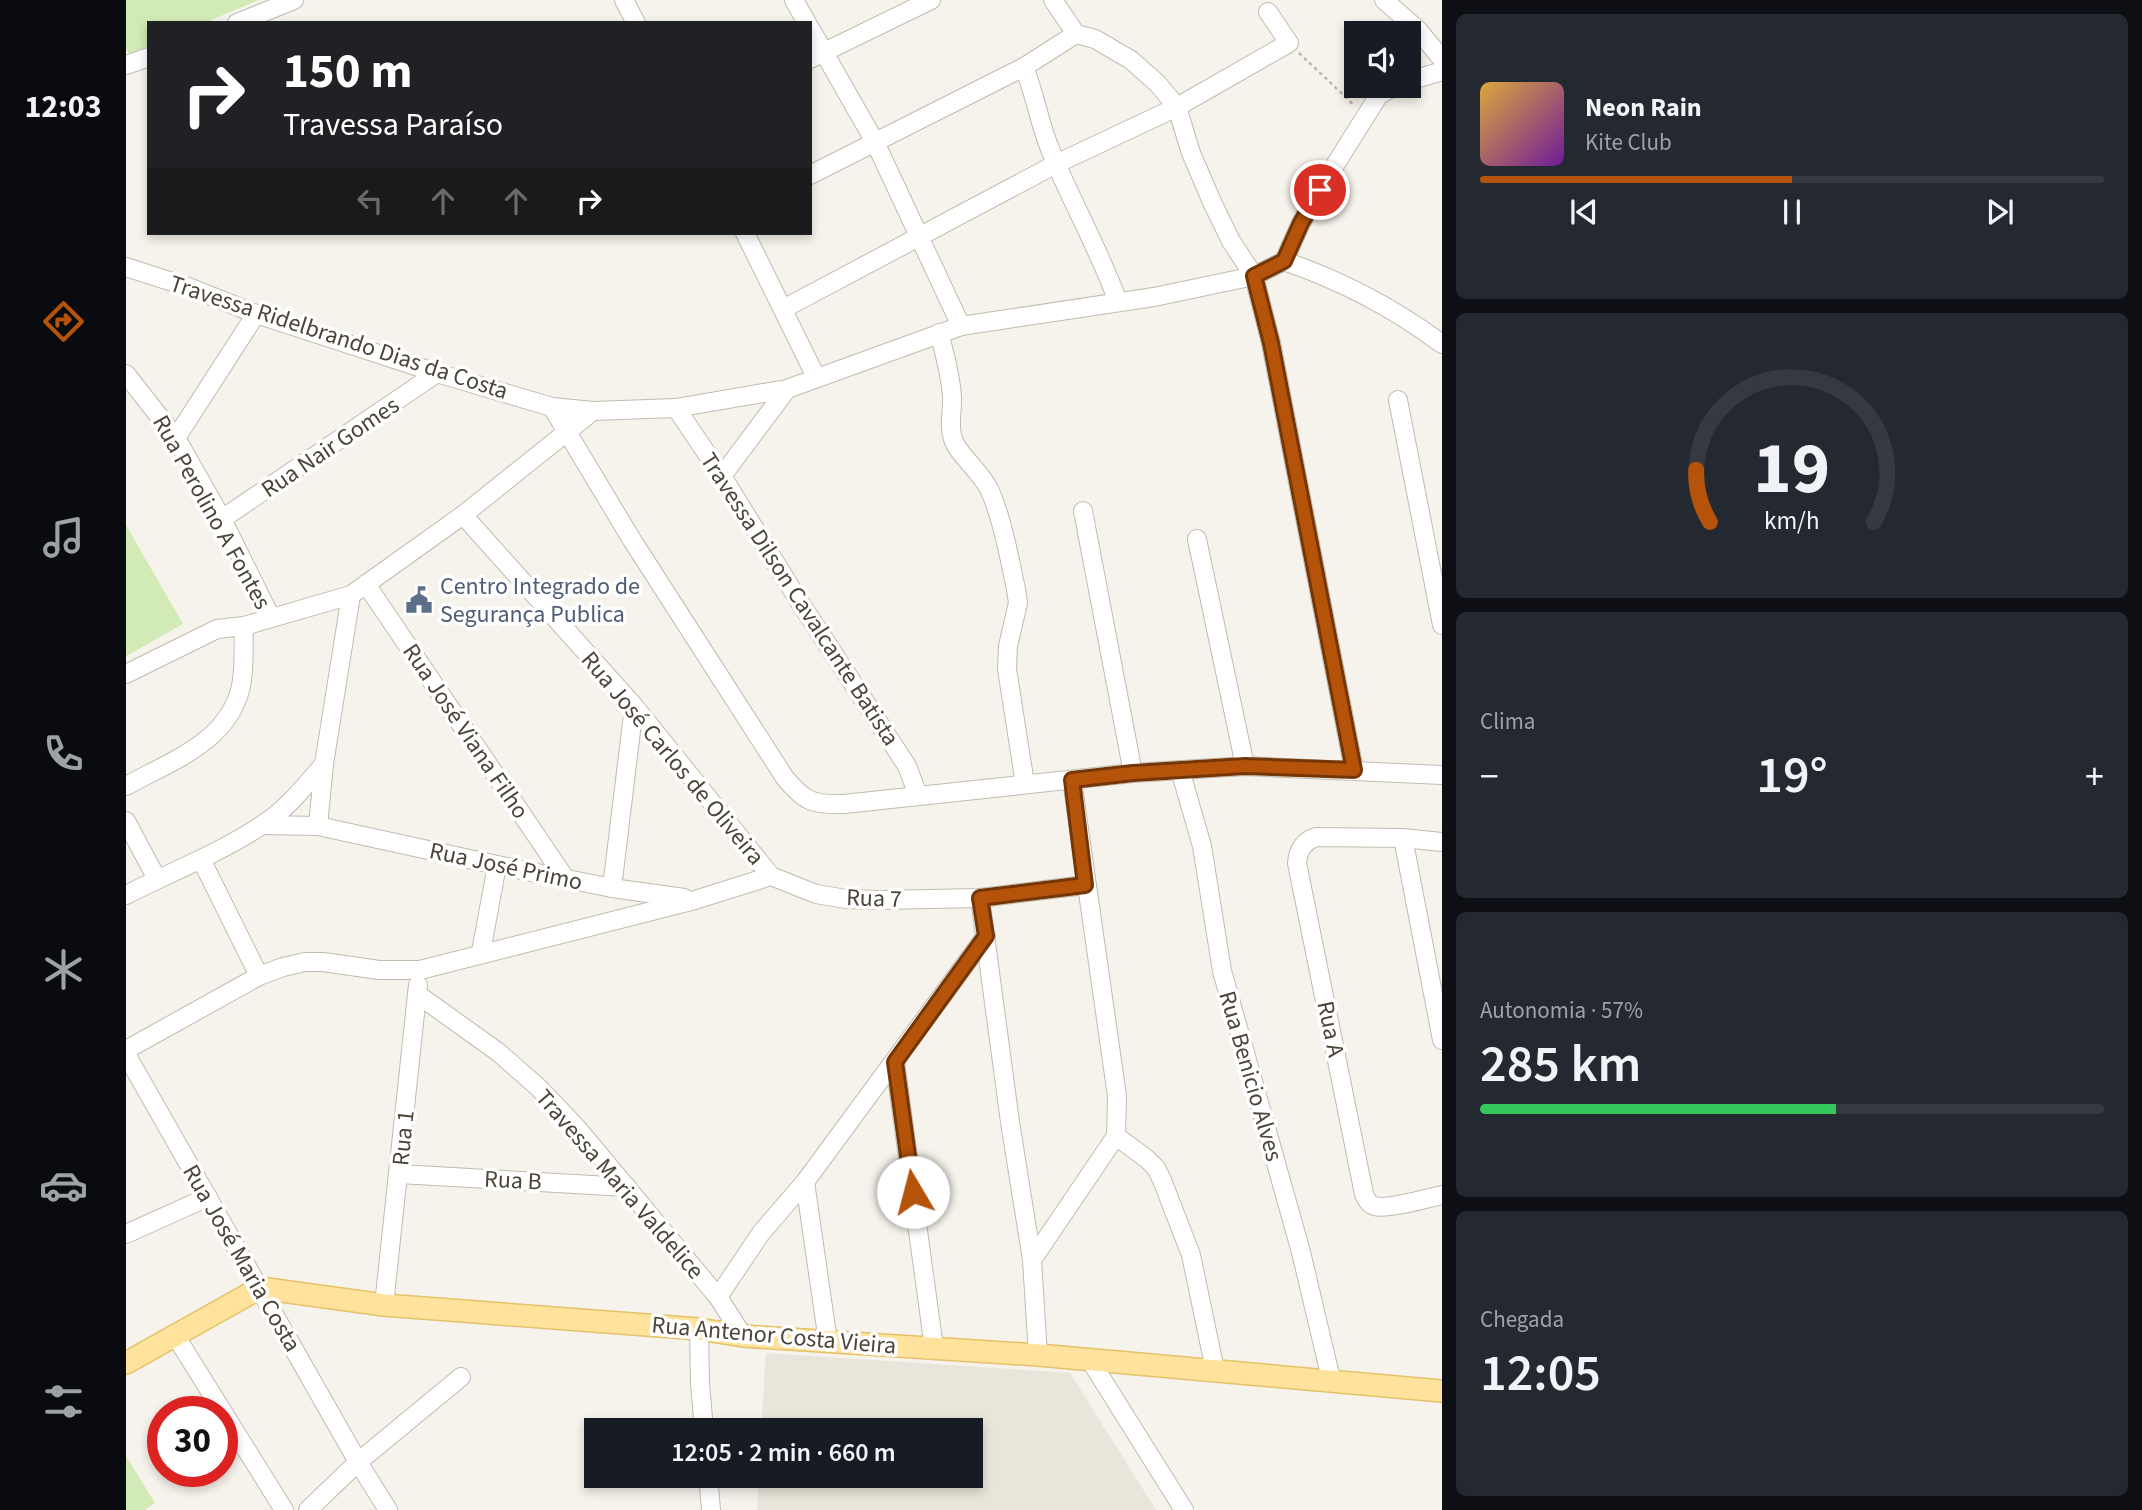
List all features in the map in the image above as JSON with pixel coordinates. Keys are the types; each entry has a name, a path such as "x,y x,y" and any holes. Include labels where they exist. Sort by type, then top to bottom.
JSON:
{"main road":[{"name":"Rua Antenor Costa Vieira","path":"260,1288 384,1305 699,1329 743,1336 1038,1355 1442,1391"},
{"path":"126,1363 260,1288"}],"street":[{"path":"242,21 293,0"},
{"path":"624,0 635,21"},
{"path":"794,0 806,21"},
{"path":"817,55 931,0"},
{"path":"1054,0 1076,34 1095,39 1131,60 1158,84 1177,107 1191,153 1212,202 1231,241 1254,276 1273,354 1354,770"},
{"path":"1384,0 1418,30 1442,59"},
{"path":"783,309 1056,164 1177,107 1289,43 1268,12"},
{"path":"812,174 1024,67 1076,34"},
{"path":"812,36 817,55 875,142 961,326"},
{"path":"126,65 147,58"},
{"path":"1024,67 1034,91 1044,134 1118,302"},
{"path":"1421,77 1442,71"},
{"path":"1377,98 1301,223 1284,261 1368,298 1408,320 1442,344"},
{"path":"746,235 816,377"},
{"name":"Travessa Ridelbrando Dias da Costa","path":"126,267 191,288 256,314 437,373 552,407 593,411 676,408 787,389 961,326 1118,302 1254,276 1284,261"},
{"path":"176,438 256,314"},
{"path":"939,333 951,382 950,427 954,444 981,475 990,492 1016,589 1018,603 1007,668 1025,784"},
{"name":"Rua Nair Gomes","path":"222,519 437,373"},
{"name":"Rua Perolino A Fontes","path":"126,375 176,438 222,519 271,618"},
{"path":"722,476 787,389"},
{"path":"1398,400 1442,625"},
{"path":"552,407 632,540 785,778 800,795 821,804 844,804 1133,773 1245,766 1442,775"},
{"name":"Travessa Dilson Cavalcante Batista","path":"676,408 907,766 918,794"},
{"path":"126,674 216,629 244,626 358,589 464,515 593,411"},
{"path":"1083,511 1133,773"},
{"name":"Rua José Carlos de Oliveira","path":"464,515 634,706 771,876"},
{"path":"1197,539 1245,766"},
{"path":"318,825 324,764 358,589"},
{"name":"Rua José Viana Filho","path":"358,589 565,878"},
{"path":"126,786 200,746 215,734 225,721 234,707 242,684 244,626"},
{"path":"612,888 634,706"},
{"path":"126,895 201,859 262,825 295,797 324,764"},
{"name":"Rua Benicio Alves","path":"1180,770 1202,846 1222,971 1301,1252 1331,1380"},
{"path":"1032,1260 1116,1136 1117,1096 1072,780"},
{"path":"126,821 157,879"},
{"name":"Rua José Primo","path":"262,825 318,825 612,888 695,900"},
{"name":"Rua A","path":"1403,838 1323,836 1308,840 1298,854 1297,874 1364,1195 1367,1201 1375,1206 1385,1207 1442,1195"},
{"path":"1442,842 1403,838 1442,1040"},
{"path":"201,859 260,976"},
{"path":"481,952 497,865"},
{"path":"126,1052 260,976 283,967 304,962 323,962 379,970 420,970 481,952 695,900 771,876"},
{"name":"Rua 7","path":"771,876 816,894 846,899 880,900 980,898 1085,885"},
{"path":"980,898 1010,1122 1032,1260 1038,1355"},
{"path":"718,1297 761,1233 805,1182 986,936"},
{"name":"Rua 1","path":"384,1305 420,970"},
{"name":"Travessa Maria Valdelice","path":"417,994 498,1052 539,1088 577,1128 718,1297 743,1336"},
{"name":"Rua José Maria Costa","path":"126,1052 358,1462 388,1510"},
{"path":"895,1062 934,1348"},
{"path":"1116,1136 1147,1159 1163,1180 1191,1255 1215,1370"},
{"name":"Rua B","path":"399,1174 627,1187"},
{"path":"805,1182 828,1342"},
{"path":"126,1234 208,1197"},
{"path":"699,1329 699,1383 703,1418"},
{"path":"175,1335 284,1510"},
{"path":"1090,1360 1184,1510"},
{"path":"308,1510 358,1462 461,1377"},
{"path":"709,1488 711,1510"}],"path":[{"path":"1289,43 1366,116"}],"shaded area":[{"path":"766,1353 1070,1373 1156,1510 757,1510 758,1488 983,1488 983,1418 762,1418"}],"green space":[{"path":"126,0 259,0 209,21 147,21 147,47 129,54 126,48"},
{"path":"126,525 183,624 126,656"},
{"path":"126,1456 155,1503 145,1510 126,1510"}],"place":[{"name":"Centro Integrado de Segurança Publica","path":"419,600"}],"route":[{"path":"913,1192 895,1062 986,936 980,898 1085,885 1072,780 1245,766 1354,770 1271,343 1254,276 1284,261 1320,190"}]}
